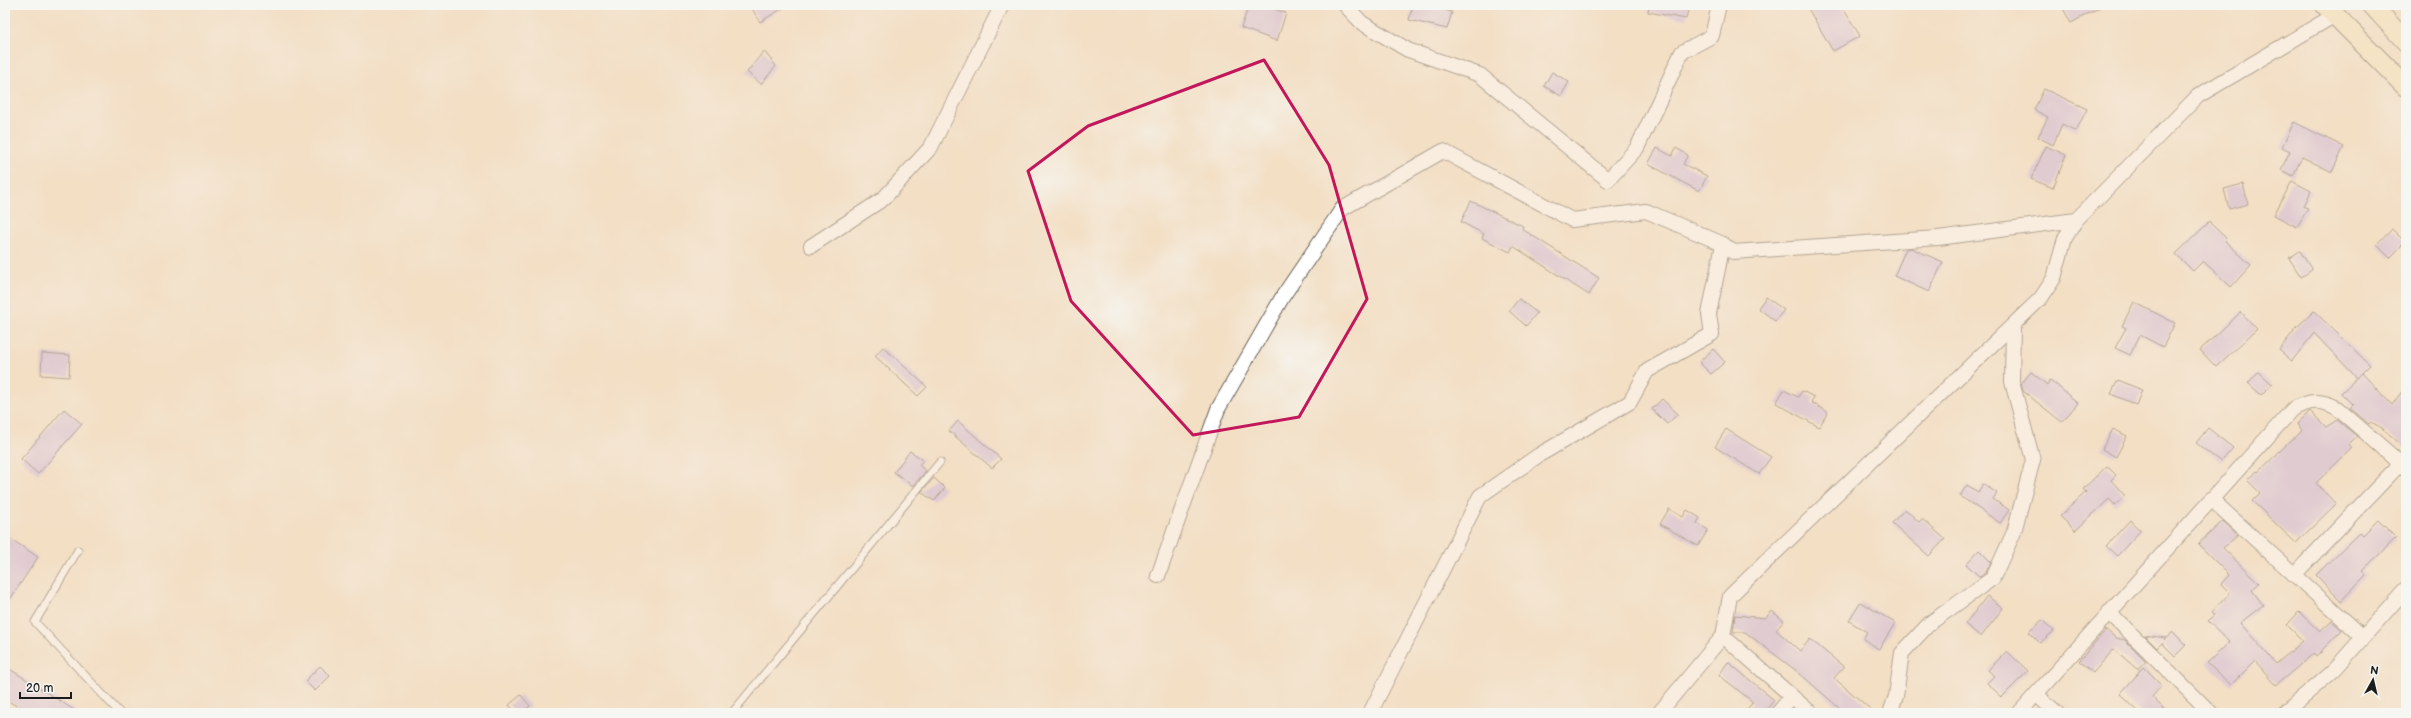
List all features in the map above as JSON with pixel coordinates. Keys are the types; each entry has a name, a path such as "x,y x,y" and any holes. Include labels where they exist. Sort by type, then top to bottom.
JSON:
{"main road":[{"path":"2372,5 2406,42"},
{"path":"2330,10 2406,87"}],"street":[{"path":"811,246 883,199 931,147 1002,5"},
{"path":"1345,5 1362,23 1408,50 1480,75 1608,180 1637,148 1682,52 1712,36 1719,5"},
{"path":"1659,713 1723,636 1730,596 2041,298 2054,278 2065,238 2076,220 2198,96 2330,10"},
{"path":"1158,576 1218,409 1283,296 1342,209 1443,151 1572,220 1646,212 1723,244 1733,252 1914,240 2076,220"},
{"path":"1370,713 1480,496 1539,454 1630,402 1647,371 1712,334 1708,314 1723,244"},
{"path":"1890,713 1896,696 1902,653 1930,623 1993,578 2014,532 2033,460 2012,382 2013,325"},
{"path":"2019,713 2037,695 2109,612 2292,410 2306,402 2322,402 2337,408 2404,465 2294,575"},
{"path":"2211,499 2363,637"},
{"path":"2284,713 2334,670 2406,589"},
{"path":"2109,612 2210,713"},
{"path":"1723,636 1811,713"},
{"path":"2037,695 2057,713"},
{"path":"1778,713 1791,697"}],"lane":[{"path":"732,713 940,462"},
{"path":"78,550 35,622 120,713"}],"highlighted area":[{"path":"1264,60 1329,165 1367,299 1299,417 1193,435 1071,301 1028,171 1088,126"}],"building":[{"path":"750,5 788,5 760,22"},
{"path":"1249,5 1262,5 1286,13 1277,41 1241,28"},
{"path":"1413,5 1423,5 1452,12 1447,29 1409,20"},
{"path":"1649,5 1689,5 1686,19 1648,12"},
{"path":"1806,5 1841,5 1860,36 1833,51"},
{"path":"2061,5 2104,5 2071,23"},
{"path":"764,51 776,66 761,84 747,72"},
{"path":"1552,72 1569,82 1561,96 1544,86"},
{"path":"2044,89 2087,109 2076,131 2062,124 2053,145 2038,137 2048,117 2034,110"},
{"path":"2294,122 2344,147 2332,172 2302,157 2293,176 2281,170 2290,151 2282,147"},
{"path":"2046,146 2066,155 2053,188 2031,179"},
{"path":"1657,148 1672,156 1676,148 1688,155 1683,164 1707,176 1699,191 1648,164"},
{"path":"2292,181 2311,191 2304,206 2308,208 2297,227 2274,215"},
{"path":"2243,184 2248,204 2229,209 2224,189"},
{"path":"1471,201 1523,226 1522,229 1599,278 1589,295 1513,246 1510,252 1482,238 1484,234 1461,222"},
{"path":"2209,222 2226,238 2224,240 2251,265 2231,287 2203,261 2193,271 2176,254"},
{"path":"2392,229 2405,242 2390,258 2377,245"},
{"path":"1911,248 1943,262 1929,292 1894,276 1906,249"},
{"path":"2300,251 2312,270 2301,277 2289,258"},
{"path":"1766,297 1784,310 1775,321 1758,308"},
{"path":"1519,299 1537,313 1526,326 1509,311"},
{"path":"2134,302 2175,323 2163,347 2140,335 2130,355 2115,348 2126,328 2122,326"},
{"path":"2314,311 2370,365 2357,378 2314,333 2292,361 2279,350 2297,327"},
{"path":"2241,312 2257,329 2216,367 2200,350"},
{"path":"883,347 927,387 918,396 875,356"},
{"path":"1713,349 1725,362 1711,374 1699,362"},
{"path":"42,353 70,355 69,377 41,375"},
{"path":"2031,372 2047,385 2050,380 2078,403 2062,422 2023,391 2021,384"},
{"path":"2259,372 2272,384 2261,395 2248,383"},
{"path":"2362,373 2392,405 2406,386 2406,449 2382,428 2371,422 2369,424 2350,408 2353,405 2341,393"},
{"path":"2118,380 2142,390 2136,405 2111,394"},
{"path":"1784,390 1798,397 1802,391 1814,397 1811,402 1828,412 1819,427 1776,403"},
{"path":"1662,399 1678,414 1667,424 1652,409"},
{"path":"64,409 82,424 38,474 21,459"},
{"path":"2310,411 2326,427 2337,420 2357,436 2349,444 2352,448 2316,483 2336,504 2296,543 2252,501 2260,493 2247,480 2257,471 2258,472 2302,430 2297,424"},
{"path":"958,421 1001,459 992,468 949,431"},
{"path":"2208,428 2233,448 2221,462 2196,443"},
{"path":"1726,429 1771,457 1759,474 1715,447"},
{"path":"2113,429 2127,436 2116,457 2102,449"},
{"path":"910,451 923,460 919,465 926,471 913,486 894,472"},
{"path":"2107,466 2116,475 2111,480 2125,496 2115,505 2109,499 2075,531 2060,516 2086,492 2083,489"},
{"path":"934,478 945,488 934,501 921,492"},
{"path":"1983,484 1997,493 1993,499 2009,510 2000,523 1960,496 1967,485 1978,492"},
{"path":"1669,509 1683,517 1687,510 1700,518 1697,523 1708,530 1698,546 1660,524"},
{"path":"1905,509 1919,522 1922,519 1945,539 1929,556 1892,523"},
{"path":"2130,520 2141,530 2117,556 2106,546"},
{"path":"2378,520 2396,538 2362,571 2366,575 2341,601 2316,575 2360,532 2363,535"},
{"path":"2223,521 2238,535 2223,548 2259,583 2252,590 2263,605 2240,623 2276,664 2303,641 2287,625 2299,612 2320,632 2332,621 2342,630 2316,656 2314,653 2276,685 2255,661 2231,685 2207,663 2230,642 2208,621 2215,615 2212,612 2230,593 2221,584 2229,575 2198,544"},
{"path":"5,535 38,557 5,607"},
{"path":"1979,550 1991,562 1986,572 1980,577 1966,564"},
{"path":"1987,596 2003,608 1981,637 1965,624"},
{"path":"1861,602 1895,623 1879,649 1863,639 1867,632 1849,621"},
{"path":"1772,611 1784,621 1776,630 1800,651 1810,639 1844,667 1834,678 1875,713 1845,713 1798,672 1745,632 1733,632 1735,615 1765,618"},
{"path":"2042,620 2054,631 2040,643 2029,632"},
{"path":"2106,630 2116,638 2125,640 2146,661 2138,670 2114,649 2093,673 2079,661"},
{"path":"2173,632 2186,645 2175,656 2162,643 2157,648 2144,635 2166,638 2164,640"},
{"path":"2007,651 2028,671 2002,697 1987,683 1994,676 1988,670"},
{"path":"1728,662 1774,700 1764,713 1744,713 1753,702 1719,675"},
{"path":"5,666 79,713 28,713 5,699"},
{"path":"320,666 330,676 315,691 305,681"},
{"path":"2144,667 2162,685 2152,697 2168,713 2140,713 2120,694"},
{"path":"521,695 530,706 522,713 516,713 509,705"}]}
